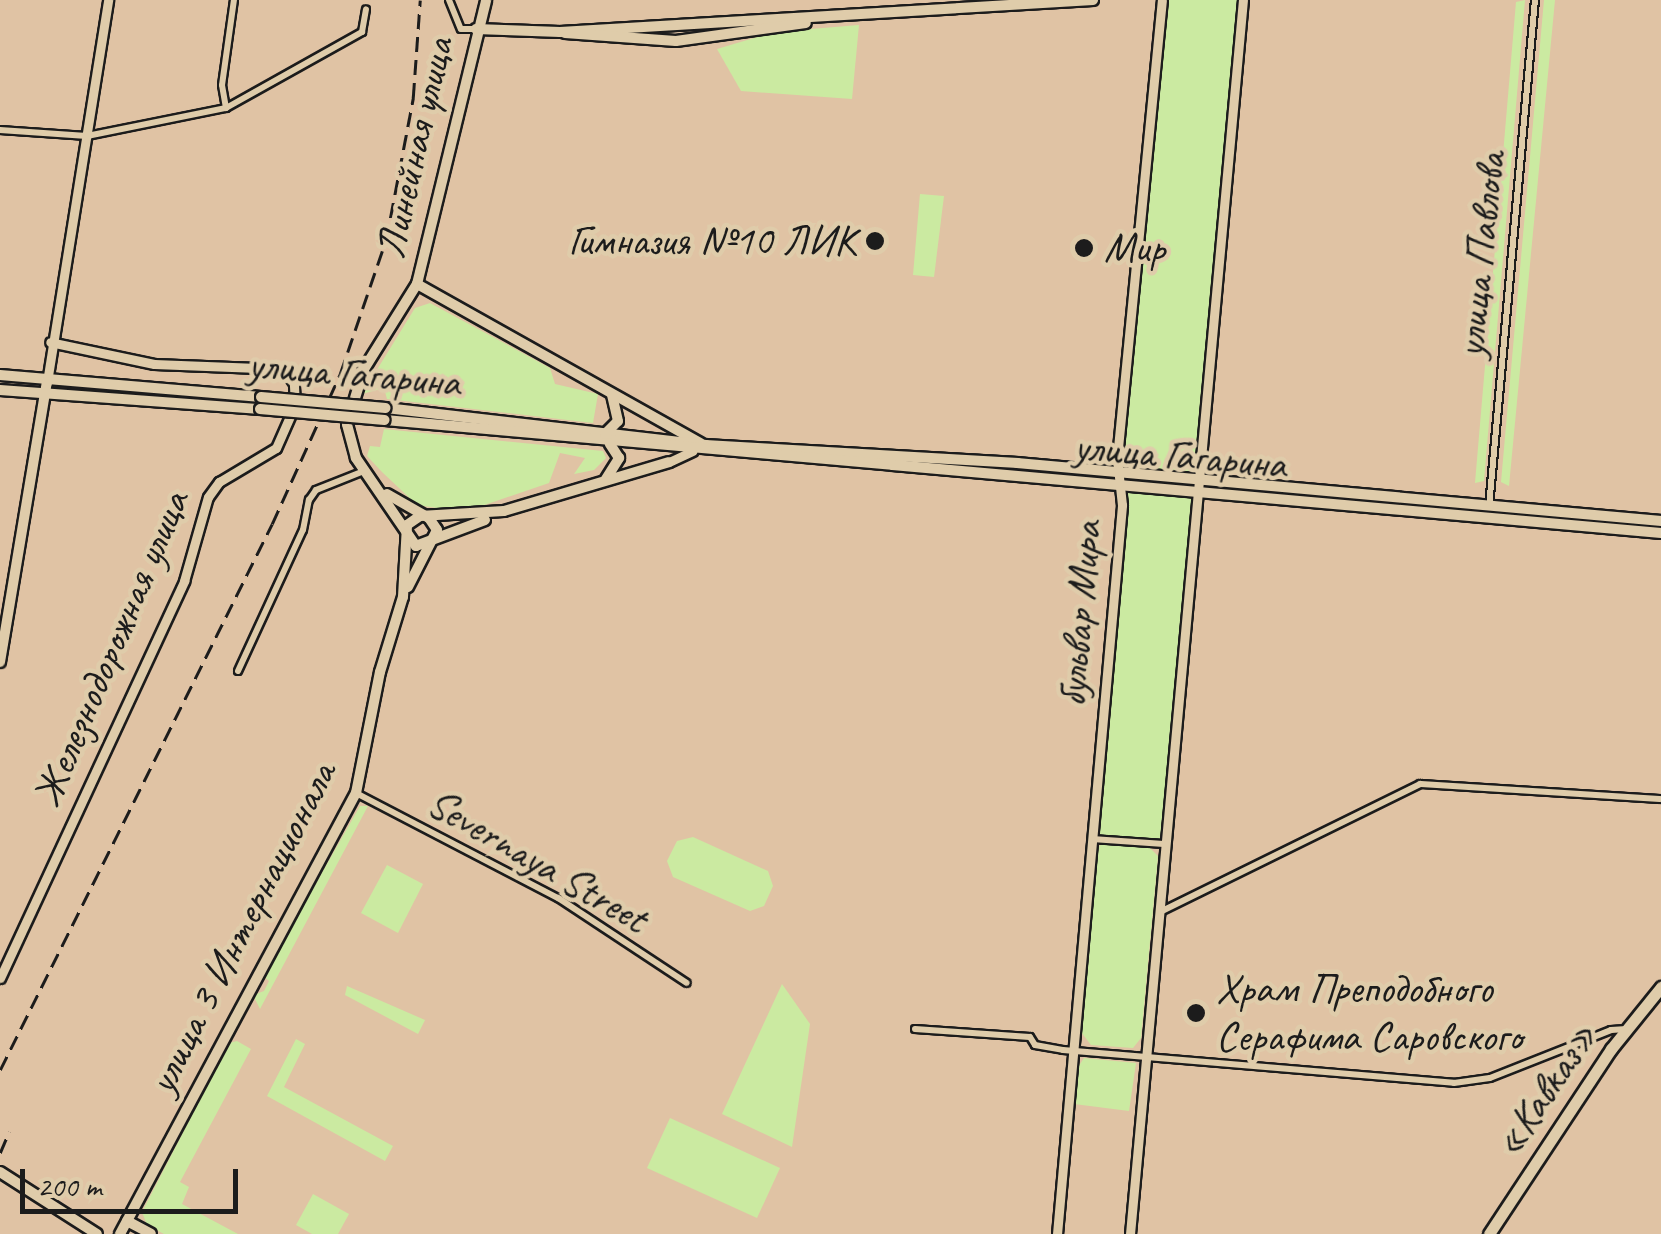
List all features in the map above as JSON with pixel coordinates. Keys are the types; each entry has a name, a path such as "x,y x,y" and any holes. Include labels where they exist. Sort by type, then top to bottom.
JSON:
{"highway":[{"name":"«Кавказ»","path":"1488,1234 1627,1030 1661,987"}],"main road":[{"name":"Линейная улица","path":"406,534 349,441 354,390 417,284 486,0"},
{"path":"560,32 1093,0"},
{"path":"476,29 692,40 847,17"},
{"name":"улица Гагарина","path":"417,284 608,391 697,447"},
{"name":"улица Гагарина","path":"0,375 46,388"},
{"path":"0,662 46,388"},
{"name":"улица Гагарина","path":"0,390 46,388 260,403 697,447 1200,485 1661,533"},
{"path":"605,479 619,458 605,438 619,412 608,391"},
{"path":"504,511 412,518 406,534 416,546 432,543 504,511 669,462"},
{"name":"Линейная улица","path":"382,490 429,518"},
{"name":"улица Гагарина","path":"1488,512 1661,521"},
{"path":"429,518 437,530 432,543"},
{"name":"улица 3 Интернационала","path":"120,1234 356,793 402,597 406,534"},
{"name":"улица 3 Интернационала","path":"402,597 432,543"},
{"path":"0,1172 98,1234"},
{"path":"127,1221 151,1234"}],"street":[{"path":"46,388 50,342 108,0"},
{"path":"226,108 222,85 234,0"},
{"path":"449,0 461,28 476,29"},
{"name":"бульвар Мира","path":"1057,1234 1122,505 1118,478 1162,0"},
{"path":"1130,1234 1243,0"},
{"name":"улица Павлова","path":"1488,512 1536,0"},
{"path":"0,130 86,136 226,108 362,32 366,9"},
{"name":"Железнодорожная улица","path":"0,978 184,581 208,497 219,482 276,448 295,405 294,383 284,369 138,362 50,342"},
{"path":"669,462 697,447"},
{"path":"238,670 303,530 309,500 316,490 364,471"},
{"path":"1158,912 1420,784 1661,799"},
{"name":"Severnaya Street","path":"356,793 558,898 687,983"},
{"path":"1092,838 1164,844"},
{"path":"915,1028 1030,1037 1035,1046 1075,1051 1454,1083 1527,1065 1611,1030 1627,1030"}],"green space":[{"path":"1162,0 1243,0 1164,844 1092,839"},
{"path":"1525,0 1484,481 1475,483 1516,2"},
{"path":"1544,0 1555,0 1509,486 1501,482"},
{"path":"859,25 852,99 741,91 717,49 774,32"},
{"path":"920,194 944,196 934,277 913,275"},
{"path":"430,303 550,368 555,384 598,394 593,423 387,399 384,388 362,394 415,308"},
{"path":"384,429 603,451 606,458 594,470 574,474 585,458 560,453 549,483 464,512 417,505 382,472 367,456 370,446 380,447"},
{"path":"360,806 368,806 260,1009 253,995 264,991 269,981 263,976"},
{"path":"693,837 768,871 773,886 764,906 750,911 673,877 667,861 677,841"},
{"path":"1104,843 1149,847 1158,856 1141,1038 1133,1048 1091,1045 1081,1032 1096,848"},
{"path":"387,865 423,884 398,933 361,913"},
{"path":"782,984 810,1024 792,1147 722,1114"},
{"path":"347,986 425,1020 418,1034 345,995"},
{"path":"296,1039 305,1044 284,1087 393,1146 385,1161 267,1096"},
{"path":"237,1041 251,1049 180,1182 189,1187 182,1204 238,1234 164,1234 147,1225 142,1212 229,1043"},
{"path":"1084,1058 1136,1063 1129,1111 1074,1104 1076,1070"},
{"path":"670,1118 780,1168 757,1218 647,1168"},
{"path":"313,1194 349,1214 338,1234 312,1234 296,1225"}],"railway":[{"path":"0,1070 272,524 340,374 386,240 413,98 420,0"},
{"path":"0,1153 9,1132"}],"place":[{"name":"Гимназия №10 ЛИК","path":"875,241"},
{"name":"Мир","path":"1084,248"},
{"name":"Храм Преподобного Серафима Саровского","path":"1196,1013"}]}
